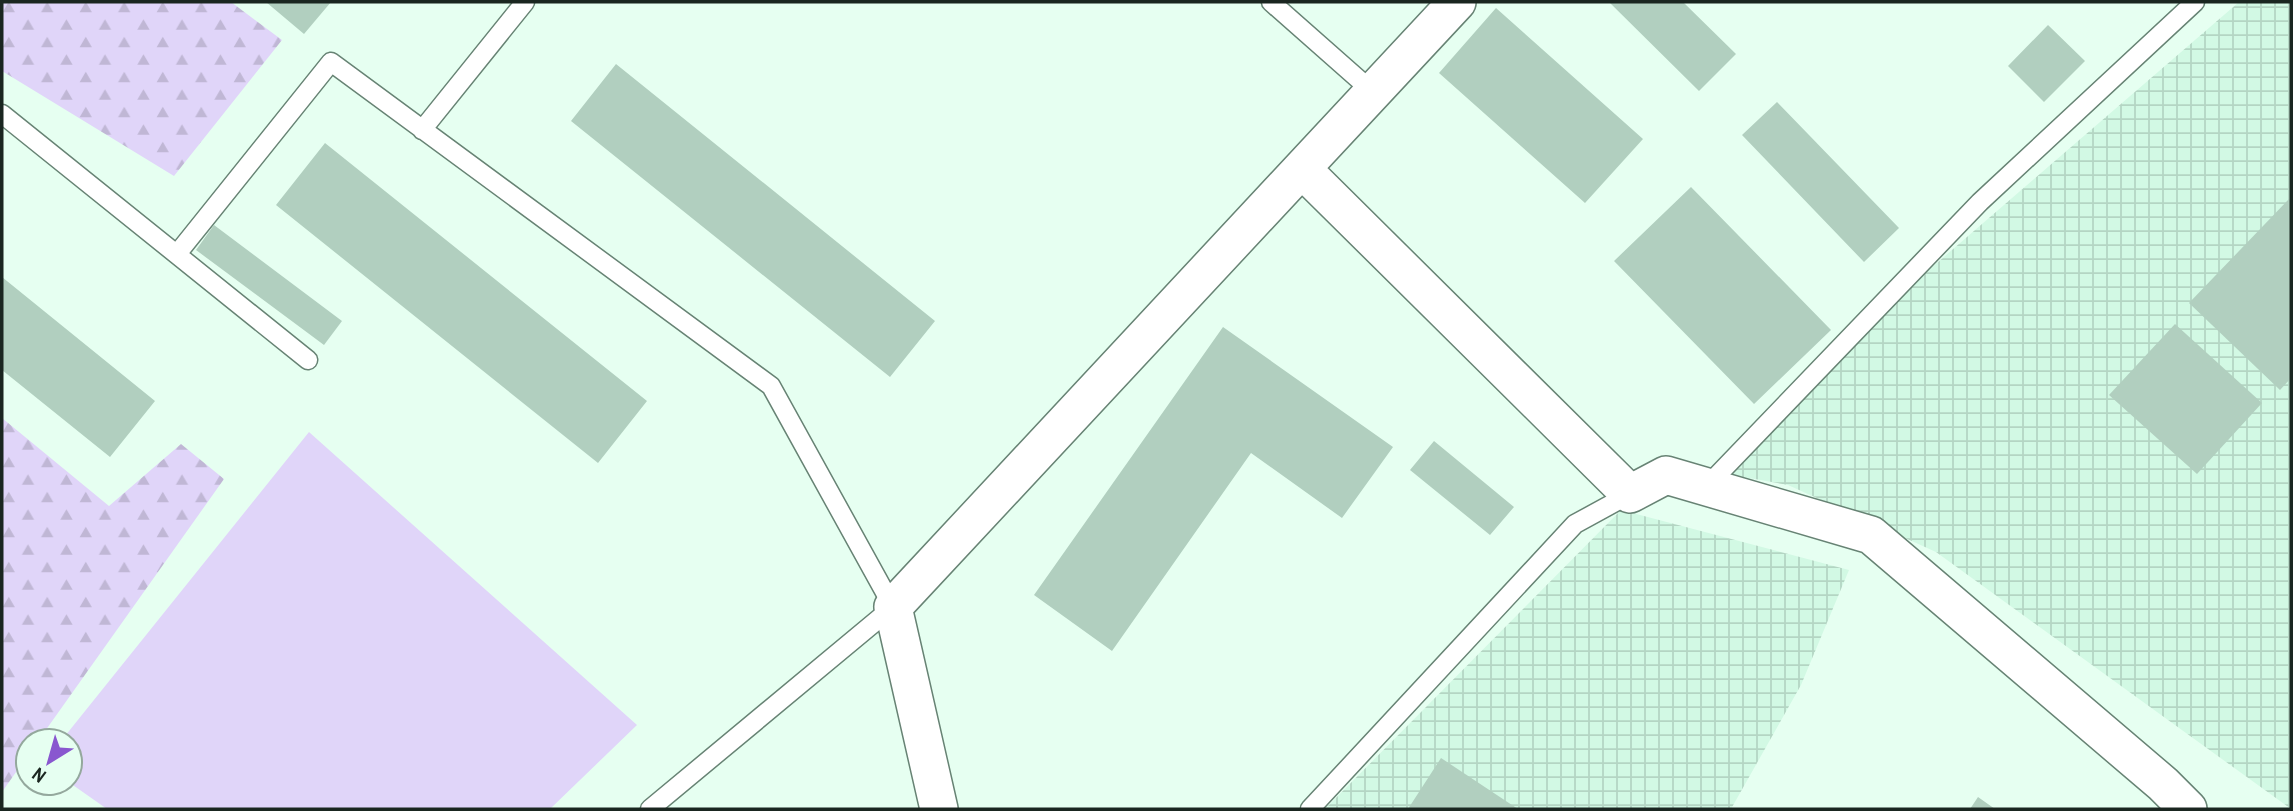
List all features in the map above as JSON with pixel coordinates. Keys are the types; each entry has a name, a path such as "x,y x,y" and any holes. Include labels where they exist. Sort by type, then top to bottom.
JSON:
{"street":[{"path":"939,809 893,607 1457,2"},
{"path":"1302,169 1630,494 1666,475 1871,535 2152,775 2188,809"}],"lane":[{"path":"422,130 525,2"},
{"path":"1271,2 1373,92"},
{"path":"1706,487 1980,202 2195,2"},
{"path":"177,254 331,62 771,386 893,607 650,809"},
{"path":"2,114 308,360"},
{"path":"1310,809 1574,524 1630,494"}],"shaded area":[{"path":"2239,2 2291,2 2291,809 1936,552 1788,485 1721,473 1886,307"},
{"path":"1621,510 1849,570 1801,685 1731,809 1325,809"}],"green space":[{"path":"2,2 231,2 282,40 174,176 2,71"},
{"path":"2,418 109,506 181,444 224,479 48,727 14,727 14,775 2,792"},
{"path":"309,432 637,725 550,809 107,809 84,793 84,727 72,727"}],"building":[{"path":"266,2 331,2 304,34"},
{"path":"1609,2 1683,2 1736,54 1699,91"},
{"path":"1496,8 1643,139 1585,203 1439,73"},
{"path":"2048,25 2085,61 2044,102 2008,66"},
{"path":"616,64 935,321 890,377 571,121"},
{"path":"1777,102 1899,228 1864,262 1742,135"},
{"path":"325,143 647,401 598,463 276,205"},
{"path":"1691,187 1831,330 1754,404 1614,261"},
{"path":"2289,199 2291,378 2280,390 2189,303"},
{"path":"214,225 342,321 324,345 196,250"},
{"path":"2,277 155,401 110,457 2,370"},
{"path":"2175,324 2262,403 2197,474 2109,395"},
{"path":"1223,327 1393,447 1342,518 1251,453 1112,651 1034,595"},
{"path":"1434,441 1514,507 1490,535 1410,470"},
{"path":"1441,758 1518,809 1408,809"},
{"path":"1978,797 1995,809 1970,809"}]}
